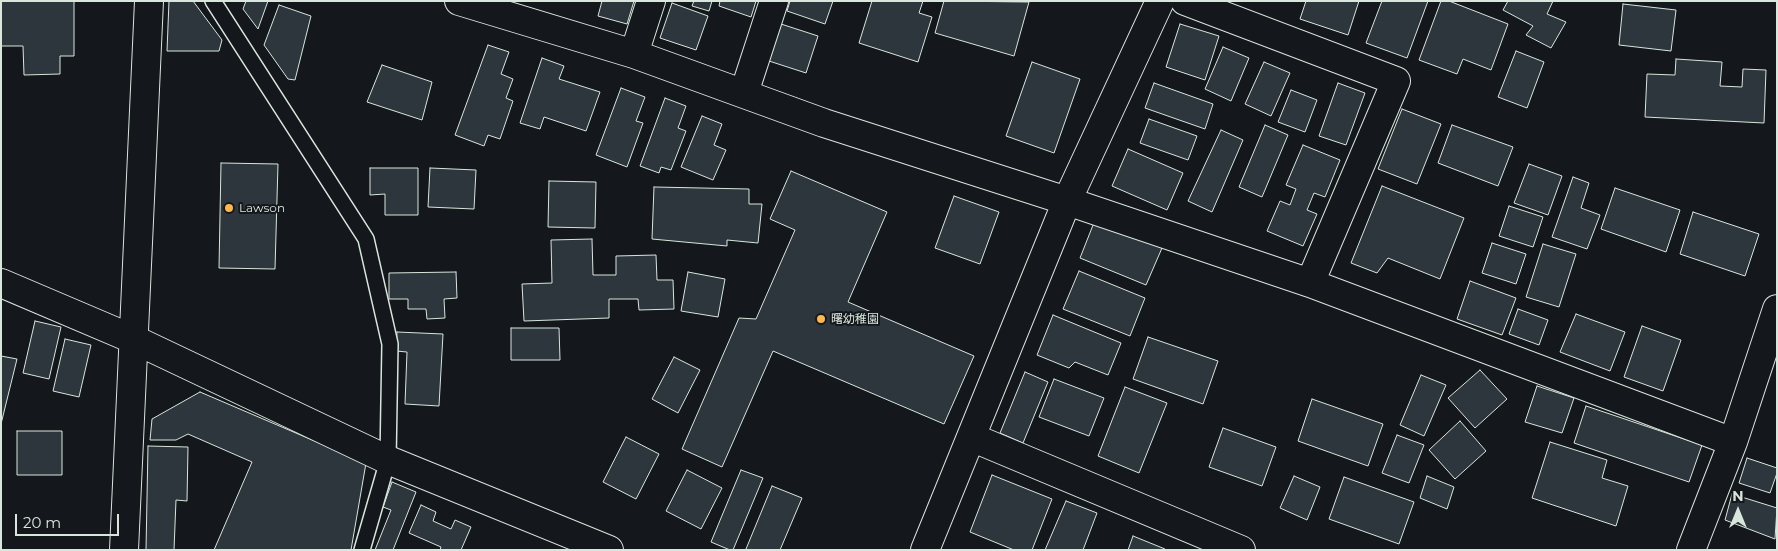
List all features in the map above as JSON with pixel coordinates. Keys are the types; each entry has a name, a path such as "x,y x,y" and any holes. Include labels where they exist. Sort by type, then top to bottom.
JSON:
{"street":[{"path":"124,550 149,1"},
{"path":"459,1 634,54 824,123 1067,201 1310,283 1733,442"},
{"path":"634,54 651,1"},
{"path":"744,93 774,1"},
{"path":"925,550 1067,201 1160,1"},
{"path":"1186,1 1396,81 1310,283"},
{"path":"1,283 135,340 388,460 609,550"},
{"path":"1691,550 1733,442 1777,309"},
{"path":"971,437 1241,550"}],"lane":[{"path":"213,1 366,239 390,344 388,460 362,550"}],"building":[{"path":"1,1 74,1 74,56 60,56 60,74 24,75 23,46 1,46"},
{"path":"169,1 193,1 222,40 219,51 167,51"},
{"path":"246,1 268,1 258,29 243,9"},
{"path":"602,1 634,1 627,24 598,16"},
{"path":"694,1 712,1 709,11 692,6"},
{"path":"720,1 756,1 751,17 719,6"},
{"path":"790,1 833,1 825,24 787,11"},
{"path":"872,1 923,1 919,13 932,17 918,62 859,43"},
{"path":"944,1 1029,2 1014,56 935,33"},
{"path":"1306,1 1359,1 1348,35 1300,19"},
{"path":"1382,1 1428,1 1407,58 1366,43"},
{"path":"1441,1 1449,1 1508,24 1491,70 1463,59 1457,74 1419,60"},
{"path":"1508,1 1553,1 1547,14 1566,22 1551,48 1526,35 1533,26 1503,10"},
{"path":"672,3 708,16 696,50 660,38"},
{"path":"1623,4 1676,10 1671,51 1619,45"},
{"path":"279,5 311,16 295,80 288,79 264,45"},
{"path":"781,24 818,36 806,73 769,61"},
{"path":"1180,24 1219,36 1205,80 1166,67"},
{"path":"488,45 509,52 501,74 513,79 506,98 513,101 500,139 488,135 484,146 455,135"},
{"path":"1223,47 1249,58 1231,101 1205,89"},
{"path":"1516,51 1544,62 1527,108 1498,97"},
{"path":"542,58 564,66 559,79 600,92 586,131 544,117 540,129 520,123"},
{"path":"1676,59 1722,62 1720,86 1742,87 1743,69 1766,70 1764,123 1645,117 1647,74 1675,75"},
{"path":"1032,62 1080,79 1054,153 1006,136"},
{"path":"1264,62 1290,73 1271,116 1245,104"},
{"path":"382,65 432,82 422,120 367,102"},
{"path":"1154,83 1213,104 1205,129 1145,108"},
{"path":"1338,83 1365,93 1346,145 1319,136"},
{"path":"621,88 645,97 636,121 643,123 627,167 596,155"},
{"path":"1291,90 1317,100 1305,132 1278,122"},
{"path":"665,98 686,106 678,128 686,131 671,170 661,167 659,173 640,166"},
{"path":"1402,109 1441,124 1417,184 1378,169"},
{"path":"702,116 722,124 714,145 726,150 713,180 681,167"},
{"path":"1149,119 1197,136 1188,160 1140,143"},
{"path":"1265,125 1288,135 1262,197 1239,187"},
{"path":"1452,125 1513,147 1498,186 1438,163"},
{"path":"1221,130 1243,140 1212,212 1188,201"},
{"path":"1303,145 1340,160 1325,197 1314,193 1307,210 1317,214 1303,246 1267,231 1280,201 1290,205 1296,189 1286,185"},
{"path":"1128,149 1183,173 1167,210 1112,186"},
{"path":"221,163 278,164 275,269 219,268"},
{"path":"1529,164 1562,176 1548,215 1514,203"},
{"path":"370,168 418,168 418,215 385,215 385,194 370,195"},
{"path":"430,168 476,170 474,209 428,207"},
{"name":"曙幼稚園","path":"791,171 887,212 848,302 974,356 944,424 773,351 722,467 682,449 739,318 756,319 795,230 770,219"},
{"path":"1573,177 1589,183 1581,208 1600,215 1587,249 1552,237"},
{"path":"549,181 596,182 595,228 548,227"},
{"path":"1382,186 1464,218 1440,279 1388,258 1377,273 1351,263"},
{"path":"654,187 749,189 749,204 762,204 758,243 727,240 727,246 652,239"},
{"path":"1615,188 1680,210 1666,252 1601,229"},
{"path":"954,196 999,212 980,264 935,248"},
{"path":"1509,206 1543,217 1533,247 1499,236"},
{"path":"1693,212 1759,234 1745,276 1680,254"},
{"path":"1095,220 1162,248 1146,285 1080,258"},
{"path":"592,239 593,275 616,275 616,256 656,255 657,280 673,280 674,309 639,310 638,299 609,299 609,318 524,321 522,284 552,283 551,240"},
{"path":"1492,243 1526,254 1516,284 1482,273"},
{"path":"1543,244 1576,254 1559,307 1526,297"},
{"path":"1079,271 1145,298 1130,336 1063,309"},
{"path":"456,272 457,298 444,299 445,318 427,319 426,309 408,309 408,299 389,299 389,273"},
{"path":"688,272 725,279 718,317 681,311"},
{"path":"1470,281 1516,298 1502,335 1457,319"},
{"path":"1518,309 1548,320 1539,345 1509,334"},
{"path":"1576,314 1625,332 1610,371 1560,352"},
{"path":"1053,315 1121,343 1108,375 1075,362 1069,368 1037,355"},
{"path":"35,321 61,327 49,379 23,373"},
{"path":"1642,326 1681,340 1663,391 1624,377"},
{"path":"511,328 559,328 560,360 511,360"},
{"path":"397,332 443,334 439,406 405,404 407,352 396,351"},
{"path":"1148,337 1218,361 1203,404 1133,379"},
{"path":"65,339 91,345 79,397 53,391"},
{"path":"1,356 17,359 1,424"},
{"path":"674,357 700,370 678,413 652,399"},
{"path":"1480,370 1507,399 1475,428 1448,398"},
{"path":"1025,372 1048,382 1023,443 1000,433"},
{"path":"1421,375 1446,385 1424,436 1400,425"},
{"path":"1054,379 1104,398 1089,436 1039,417"},
{"path":"1537,386 1574,398 1562,433 1525,422"},
{"path":"1125,387 1167,403 1139,473 1098,456"},
{"path":"200,392 366,463 351,550 214,550 252,462 188,434 176,440 150,440 152,419"},
{"path":"1312,399 1383,424 1368,466 1298,441"},
{"path":"1586,406 1702,445 1689,482 1574,443"},
{"path":"1460,421 1486,451 1455,479 1429,450"},
{"path":"1223,428 1276,447 1262,486 1209,467"},
{"path":"17,431 62,431 62,475 17,475"},
{"path":"1397,435 1424,445 1409,483 1382,473"},
{"path":"626,437 659,454 636,499 603,482"},
{"path":"1550,442 1607,460 1602,478 1628,486 1616,526 1532,498"},
{"path":"148,446 188,447 187,501 176,500 174,550 146,550"},
{"path":"1747,458 1777,468 1770,493 1739,483"},
{"path":"687,470 722,488 701,529 666,511"},
{"path":"741,470 763,478 733,550 730,550 711,542"},
{"path":"992,475 1052,499 1032,550 1014,550 970,532"},
{"path":"1294,476 1320,487 1307,520 1280,508"},
{"path":"1427,476 1454,487 1447,509 1420,498"},
{"path":"1344,477 1414,502 1399,544 1329,519"},
{"path":"392,482 416,492 393,550 375,550 391,510 383,507"},
{"path":"772,486 802,498 780,550 748,550 746,549"},
{"path":"1732,494 1777,508 1775,539 1725,520"},
{"path":"1066,501 1097,513 1083,550 1045,550"},
{"path":"421,505 436,512 433,521 451,529 455,520 471,527 461,550 440,550 441,547 409,533"},
{"path":"1133,536 1165,549 1128,550"}],"place":[{"name":"Lawson","path":"229,208"},
{"name":"曙幼稚園","path":"821,319"}]}
